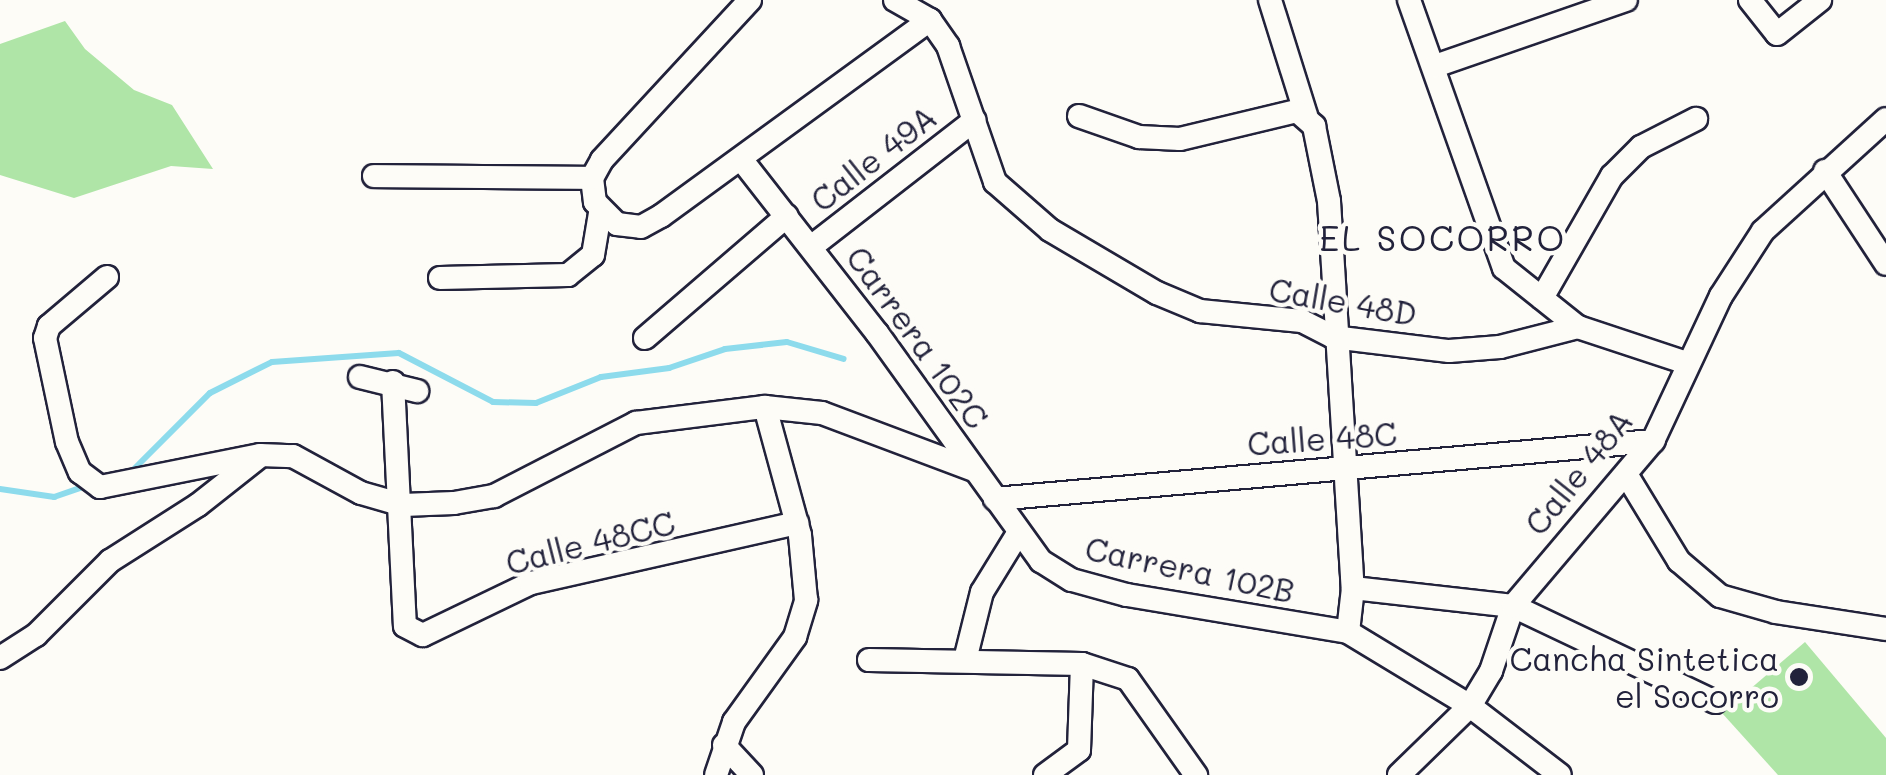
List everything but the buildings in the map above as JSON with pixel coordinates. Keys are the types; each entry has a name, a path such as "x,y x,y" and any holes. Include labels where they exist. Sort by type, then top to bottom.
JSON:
{"street":[{"path":"440,278 568,275 592,255 600,213 592,178 615,141 750,0"},
{"path":"1270,0 1295,114 1329,200 1333,338 1353,588 1348,632"},
{"path":"1409,0 1435,66 1497,255 1518,284 1578,327 1687,363"},
{"path":"1435,66 1626,0"},
{"path":"1750,0 1777,34 1820,0"},
{"path":"902,4 930,20 962,71 974,120"},
{"path":"600,213 617,224 641,227 930,20"},
{"path":"1080,116 1139,137 1180,138 1295,114"},
{"path":"1542,298 1612,176 1641,146 1696,119"},
{"name":"Calle 48A","path":"1398,775 1470,706 1491,670 1513,606 1652,441 1687,363 1763,231 1886,119"},
{"name":"Calle 48D","path":"974,120 978,145 996,182 1027,212 1157,293 1200,311 1302,321 1333,338 1450,351 1500,347 1578,327"},
{"name":"Calle 49A","path":"811,248 974,120"},
{"name":"Carrera 102C","path":"741,159 995,498"},
{"path":"1825,171 1886,264"},
{"path":"374,176 592,178"},
{"path":"644,338 787,216"},
{"path":"107,277 49,326 46,338 66,442 80,472 100,487 260,455 292,456 361,493 402,505 494,496 660,416 766,407 822,412 974,470"},
{"path":"360,377 394,382 417,391"},
{"path":"394,382 402,505"},
{"path":"716,775 724,745 794,638 806,600 797,523 766,407"},
{"name":"Calle 48C","path":"995,498 1343,471 1652,441"},
{"path":"0,658 36,635 110,561 232,482 260,455"},
{"path":"1626,474 1679,561 1720,596 1776,612 1886,629"},
{"name":"Carrera 102B","path":"995,498 1016,535 1041,562 1072,580 1246,620 1348,632 1470,706 1560,775"},
{"name":"Calle 48CC","path":"402,505 406,626 424,635 532,584 797,523"},
{"path":"965,660 982,592 1016,535"},
{"path":"1353,588 1513,606 1715,702"},
{"path":"869,660 1082,664 1128,679 1196,775"},
{"path":"1045,775 1079,750 1082,664"},
{"path":"724,745 752,775"}],"green space":[{"path":"65,21 85,49 134,90 172,105 213,169 171,166 74,198 0,175 0,44"},
{"name":"Cancha Sintetica el Socorro","path":"1805,642 1886,738 1886,775 1778,775 1722,713"}],"waterway":[{"path":"132,471 210,393 272,362 399,353 493,402 536,403 601,377 669,368 725,349 787,342 844,359"},
{"path":"0,489 54,497 86,486"}],"place":[{"name":"Cancha Sintetica el Socorro","path":"1799,677"}],"district":[{"name":"EL SOCORRO","path":"1443,237"}]}
